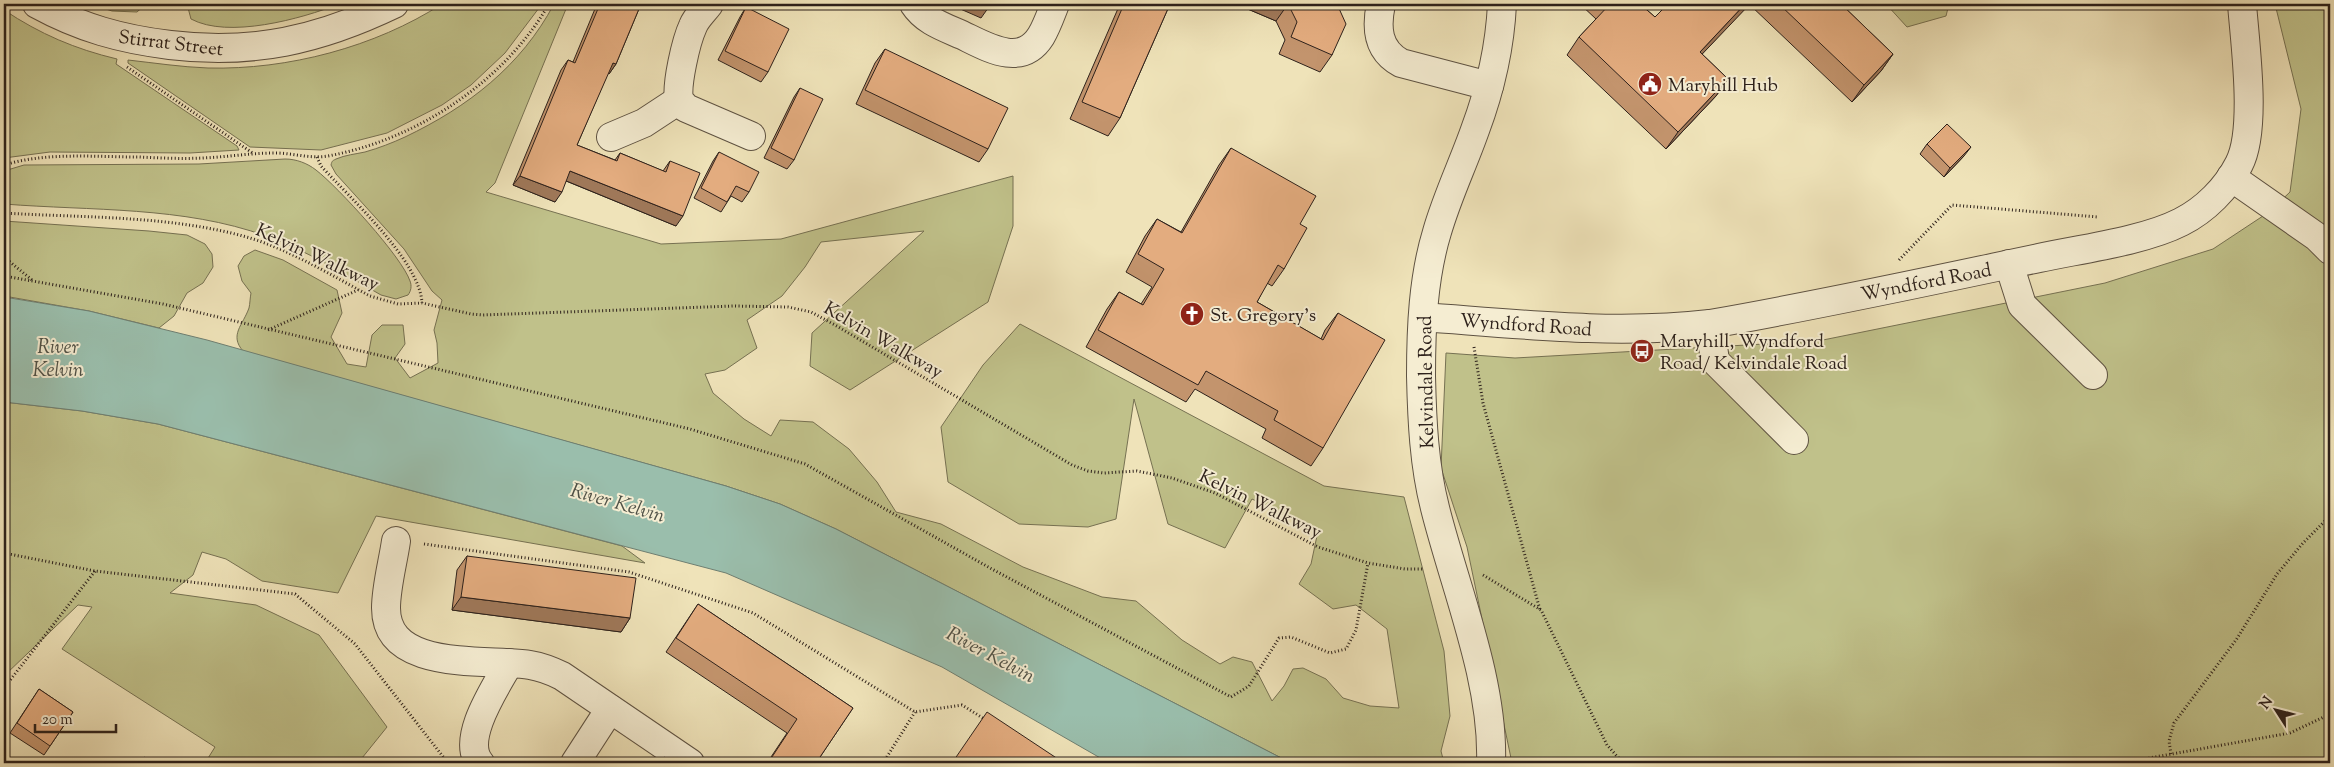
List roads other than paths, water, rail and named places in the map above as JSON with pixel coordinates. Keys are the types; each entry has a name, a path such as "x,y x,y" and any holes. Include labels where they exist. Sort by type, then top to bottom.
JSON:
{"street":[{"name":"Stirrat Street","path":"37,4 72,22 121,38 193,48 222,49 264,46 308,38 353,23 394,4"},
{"path":"709,4 692,28 680,78 679,100 686,108 751,136"},
{"path":"914,4 918,11 933,22 997,52 1012,54 1030,48 1036,42 1041,36 1056,4"},
{"path":"1381,4 1377,22 1378,34 1393,59 1401,63 1489,86"},
{"name":"Kelvindale Road","path":"1491,763 1492,745 1485,698 1435,508 1426,459 1422,414 1423,317 1428,271 1436,233 1475,131 1489,86 1502,4"},
{"name":"Wyndford Road","path":"1423,317 1583,329 1678,327 1710,324 2009,264 2128,239 2168,228 2195,215 2206,206 2231,177 2244,151 2249,124 2242,4"},
{"path":"611,137 644,123 679,100"},
{"path":"2231,177 2317,237 2330,250"},
{"path":"2009,264 2022,305 2093,375"},
{"path":"1710,324 1715,361 1794,440"},
{"path":"396,541 386,609 390,627 400,642 420,654 442,659 509,663 545,668 562,676 690,763"},
{"path":"480,763 474,756 473,740 479,721 509,663"},
{"path":"575,763 610,709"}],"water":[{"name":"River Kelvin","path":"4,297 89,311 207,340 726,486 780,504 836,529 1291,763 1109,763 942,667 726,573 158,424 82,411 4,402"}],"place":[{"name":"Maryhill Hub","path":"1650,84"},
{"name":"St. Gregory's","path":"1192,314"},
{"name":"Maryhill, Wyndford Road/ Kelvindale Road","path":"1642,351"}]}
